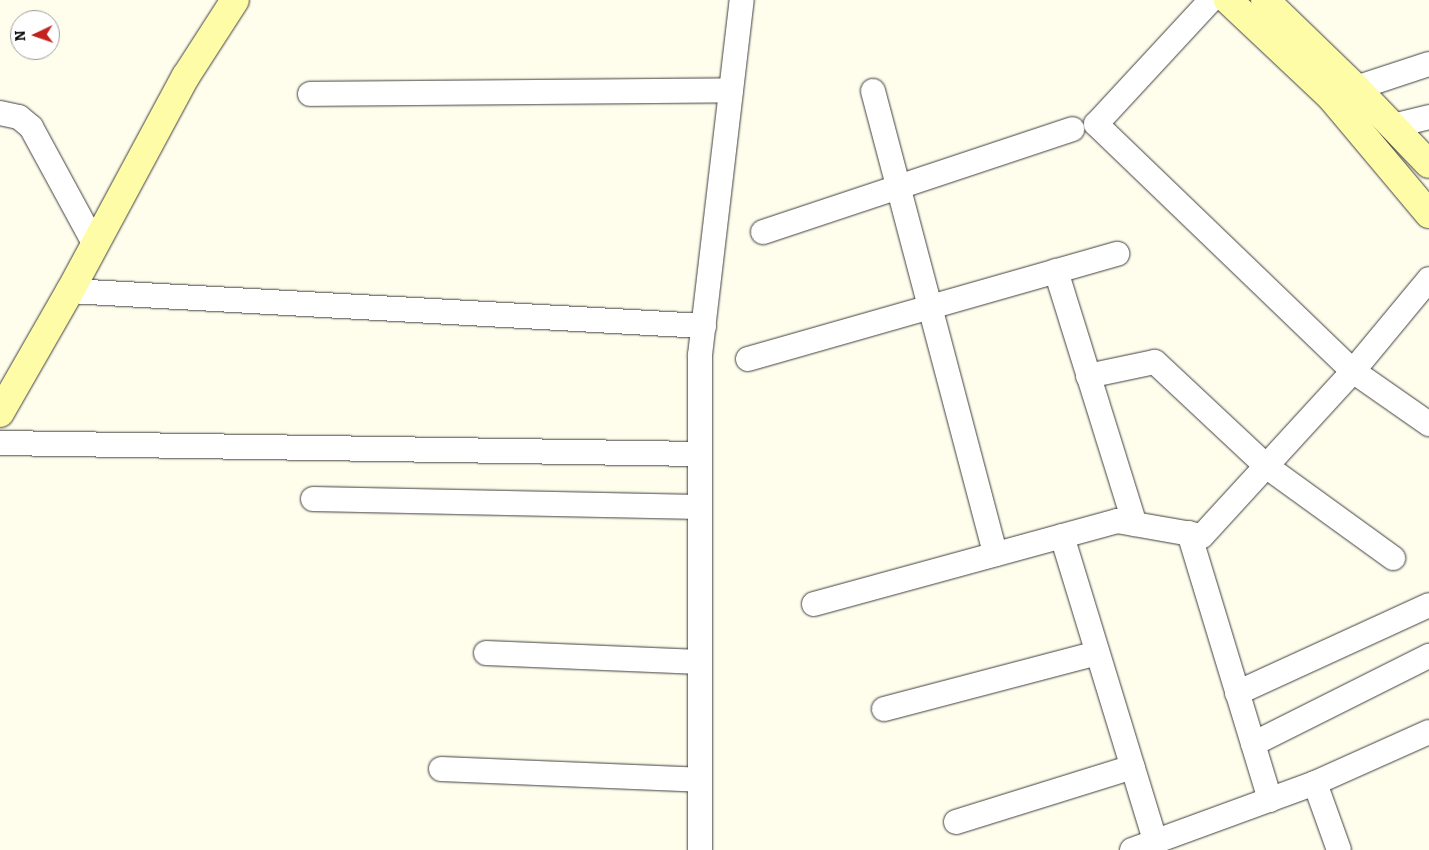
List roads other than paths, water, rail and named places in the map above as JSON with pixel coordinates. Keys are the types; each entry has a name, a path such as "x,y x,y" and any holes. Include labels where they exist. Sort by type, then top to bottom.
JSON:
{"street":[{"path":"0,413 70,291 186,76 235,0"},
{"path":"700,850 700,355 742,0"},
{"path":"1211,0 1096,124 1353,371 1429,424"},
{"path":"1228,0 1330,96 1429,214"},
{"path":"1265,0 1356,88 1429,164"},
{"path":"1356,88 1378,79 1429,64"},
{"path":"310,94 731,90"},
{"path":"873,91 995,554"},
{"path":"0,113 19,117 31,128 95,245"},
{"path":"1393,126 1429,117"},
{"path":"762,232 1072,129"},
{"path":"748,359 1117,254"},
{"path":"1056,271 1135,524"},
{"path":"814,604 1117,521 1202,536 1353,371 1429,279"},
{"path":"70,291 704,326"},
{"path":"1088,376 1155,362 1266,466 1393,558"},
{"path":"0,443 700,454"},
{"path":"313,499 700,507"},
{"path":"1189,533 1270,800"},
{"path":"1062,536 1156,842"},
{"path":"1237,693 1429,605"},
{"path":"486,653 700,662"},
{"path":"884,709 1098,653"},
{"path":"1253,744 1429,656"},
{"path":"1132,850 1315,783 1429,732"},
{"path":"956,822 1133,767"},
{"path":"441,769 700,780"},
{"path":"1315,783 1336,849"}]}
